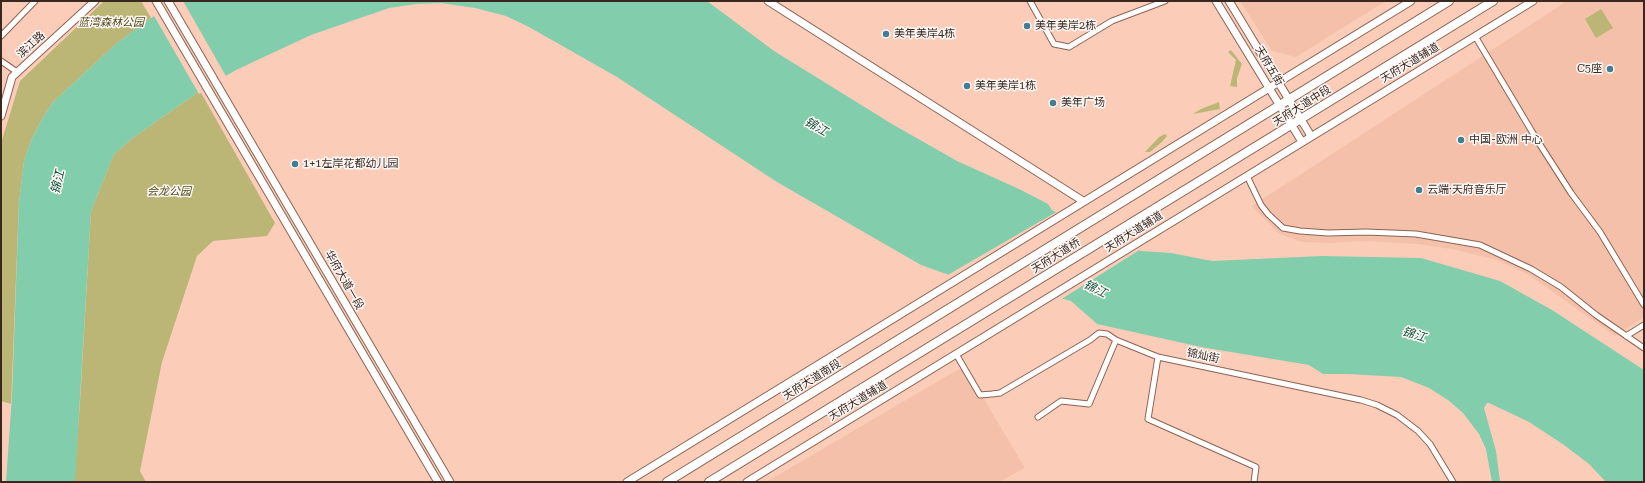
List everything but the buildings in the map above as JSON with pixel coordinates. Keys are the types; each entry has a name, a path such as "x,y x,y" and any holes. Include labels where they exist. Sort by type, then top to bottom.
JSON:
{"main road":[{"name":"天府大道中段","path":"968,296 1449,1"},
{"name":"天府大道中段","path":"1121,229 1493,1"},
{"name":"天府大道桥","path":"709,482 1121,229"},
{"name":"天府大道南段","path":"667,482 968,296"}],"street":[{"path":"1,36 35,1"},
{"name":"滨江路","path":"1,116 12,77 96,1"},
{"path":"156,1 438,482"},
{"name":"华府大道一段","path":"168,1 450,482"},
{"path":"768,1 1083,201"},
{"path":"1030,1 1054,44 1069,47 1112,21 1165,1"},
{"name":"天府五街","path":"1216,1 1270,87 1302,142"},
{"name":"天府五街","path":"1228,1 1311,136"},
{"path":"627,482 1411,1"},
{"name":"天府大道辅道","path":"747,482 1532,1"},
{"path":"1475,36 1537,140 1571,193 1600,232 1644,306"},
{"path":"1,61 17,72"},
{"path":"1247,176 1261,205 1283,228 1328,233 1366,232 1416,234 1480,245 1531,269 1561,288 1596,315 1644,348"},
{"path":"1626,336 1644,325"},
{"name":"锦灿街","path":"956,354 980,395 1000,393 1090,340 1099,333 1107,334 1116,340 1158,357 1361,400 1377,405 1397,415 1418,431 1430,444 1453,482"},
{"path":"1038,418 1061,401 1089,404 1116,340"},
{"path":"1158,357 1148,419 1256,467 1254,482"}],"shaded area":[{"path":"1240,1 1386,1 1296,57 1272,51"},
{"path":"1567,1 1644,1 1644,317 1615,336 1529,275 1497,260 1457,250 1418,244 1363,241 1330,243 1301,242 1278,233 1252,206"},
{"path":"964,366 1025,468 999,482 766,482"}],"green space":[{"name":"蓝湾森林公园","path":"104,1 141,1 151,18 117,43 53,102 32,138 24,161 19,202 11,404 1,401 1,143 20,81"},
{"path":"1601,9 1613,28 1596,38 1585,19"},
{"path":"1231,50 1242,64 1237,78 1237,87 1230,86 1236,60 1228,52"},
{"name":"会龙公园","path":"200,91 275,223 267,236 213,241 197,256 162,362 140,471 146,482 74,482 91,211 114,154 134,137"},
{"path":"1219,102 1220,109 1193,114 1201,109"},
{"path":"1165,134 1167,136 1162,142 1150,152 1145,152 1159,137"}],"water":[{"name":"锦江","path":"177,1 707,1 774,51 892,124 957,161 1048,204 1052,210 1094,232 1141,251 1171,253 1212,261 1322,256 1421,258 1500,281 1552,310 1644,370 1644,482 1606,482 1589,464 1564,445 1529,422 1487,403 1484,408 1496,451 1500,482 1492,482 1486,449 1479,434 1463,413 1448,400 1429,388 1401,377 1323,374 1309,365 1201,347 1097,324 1071,301 1010,284 955,277 921,265 777,182 617,77 529,27 506,16 475,8 441,3 416,4 389,8 311,35 236,70 200,91 134,137 114,154 91,211 75,482 6,482 12,395 19,202 24,161 32,138 53,102 117,43"}],"pier":[{"path":"174,1 183,1 227,78 199,94 153,14"},
{"path":"1058,211 1095,230 1141,249 1060,300 1010,286 974,283 946,276"}],"place":[{"name":"美年美岸2栋","path":"1027,26"},
{"name":"美年美岸4栋","path":"886,34"},
{"name":"C5座","path":"1610,69"},
{"name":"美年美岸1栋","path":"967,86"},
{"name":"美年广场","path":"1053,103"},
{"name":"中国-欧洲 中心","path":"1461,140"},
{"name":"1+1左岸花都幼儿园","path":"295,164"},
{"name":"云端·天府音乐厅","path":"1419,190"}]}
